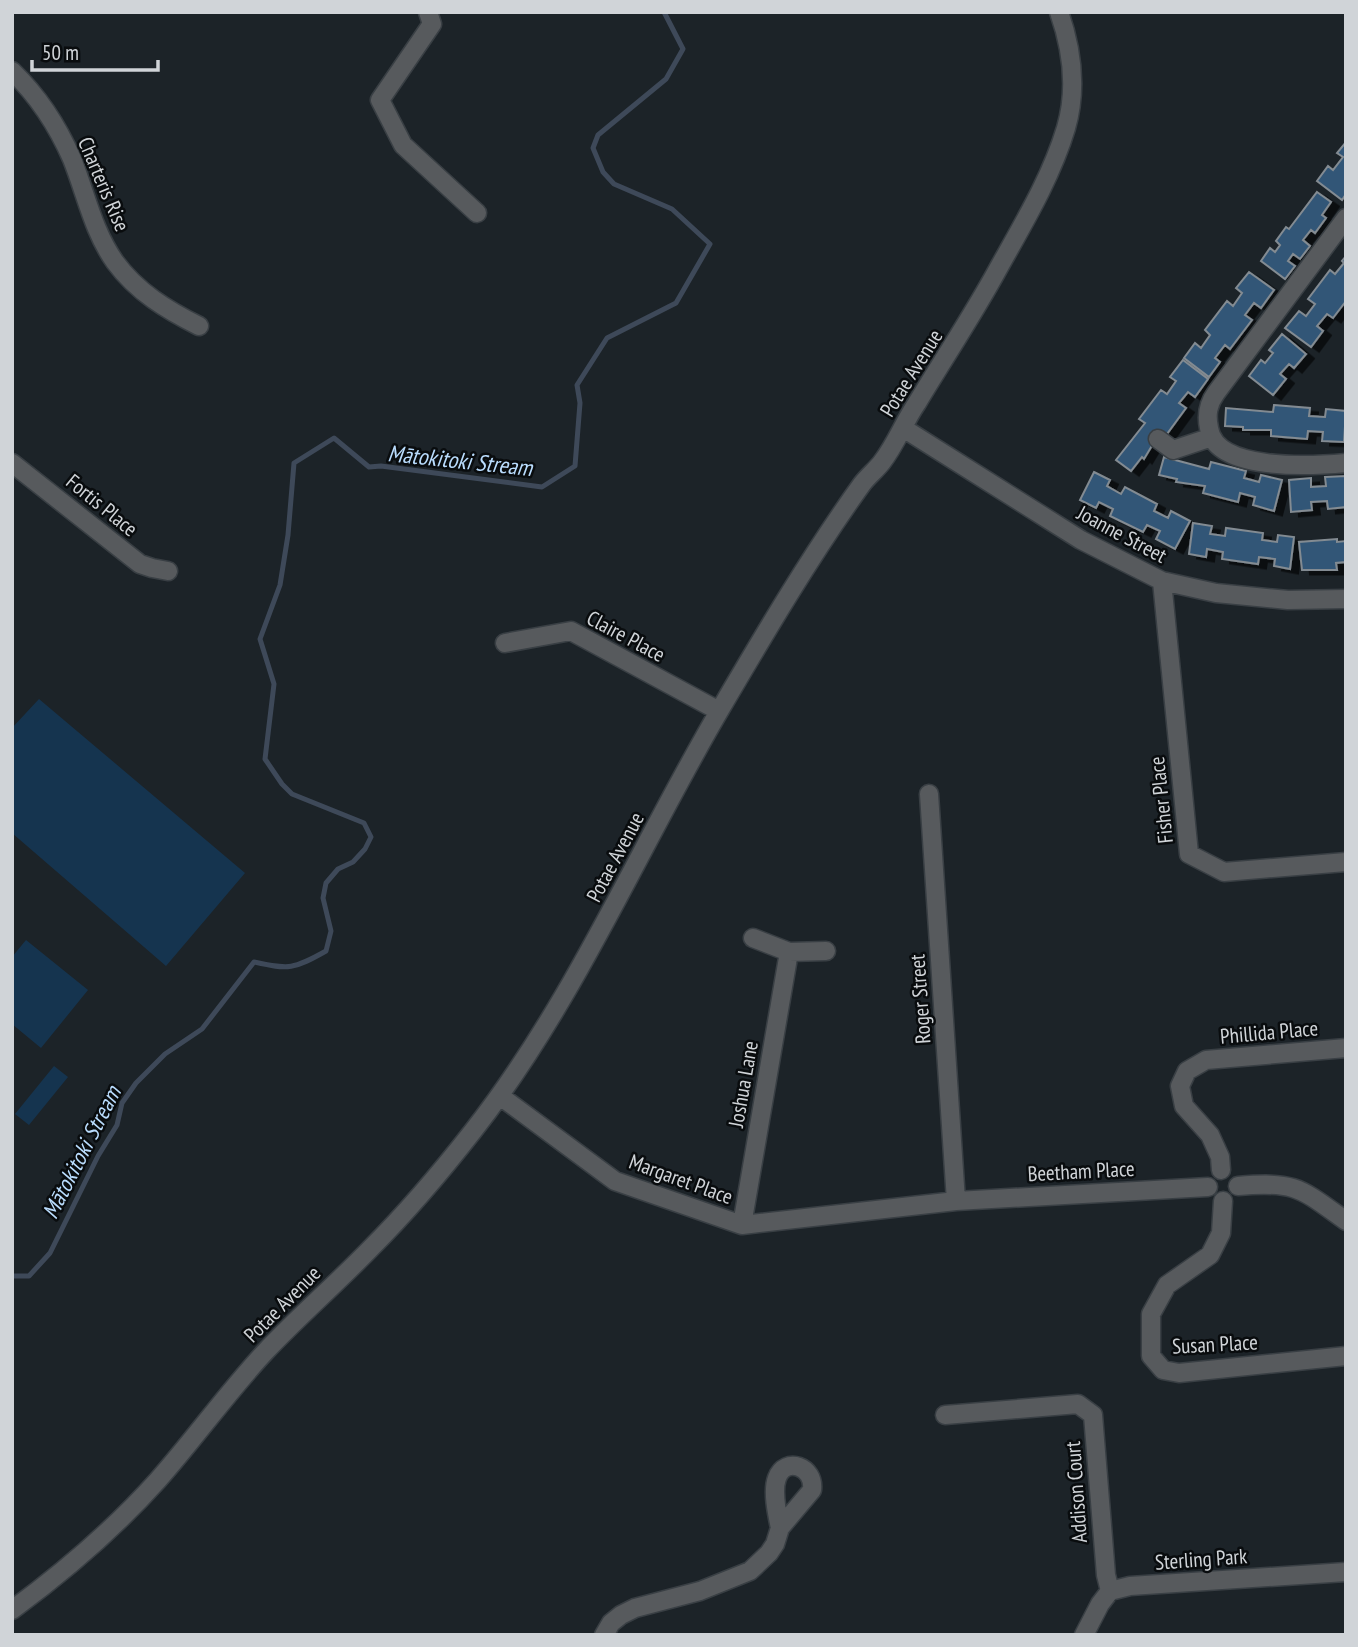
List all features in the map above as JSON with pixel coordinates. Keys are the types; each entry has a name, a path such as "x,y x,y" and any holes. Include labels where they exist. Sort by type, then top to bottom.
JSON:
{"street":[{"path":"428,12 432,24 380,100 403,145 477,213"},
{"name":"Potae Avenue","path":"12,1611 57,1577 126,1513 160,1478 267,1350 414,1202 500,1096 557,1009 719,711 805,571 864,482 882,462 904,428 913,408 968,324 1028,215 1050,169 1071,101 1070,53 1059,12"},
{"name":"Charteris Rise","path":"12,71 39,102 66,149 99,235 116,263 141,290 163,308 199,326"},
{"path":"1346,218 1212,399 1207,413 1212,437 1218,447 1234,456 1267,463 1346,463"},
{"name":"Joanne Street","path":"904,428 1081,540 1161,581 1216,593 1288,600 1346,599"},
{"path":"1158,439 1173,450 1212,437"},
{"name":"Fortis Place","path":"12,463 134,560 152,568 169,571"},
{"name":"Fisher Place","path":"1161,581 1189,854 1224,872 1346,862"},
{"name":"Claire Place","path":"505,643 571,631 719,711"},
{"name":"Roger Street","path":"929,794 956,1201"},
{"path":"753,938 789,952 826,951"},
{"name":"Joshua Lane","path":"742,1225 789,952"},
{"name":"Phillida Place","path":"1221,1170 1220,1157 1210,1135 1184,1106 1180,1086 1187,1071 1206,1060 1346,1048"},
{"name":"Margaret Place","path":"500,1096 615,1181 742,1225 956,1201"},
{"path":"1221,1170 1233,1174 1238,1185 1234,1196 1223,1201 1215,1198 1208,1187 1213,1175 1221,1170"},
{"path":"1238,1185 1274,1182 1293,1186 1309,1194 1346,1221"},
{"name":"Beetham Place","path":"956,1201 1208,1187"},
{"name":"Susan Place","path":"1223,1201 1221,1233 1210,1255 1167,1285 1151,1314 1152,1356 1163,1370 1179,1373 1346,1356"},
{"name":"Addison Court","path":"945,1415 1078,1404 1093,1415 1106,1575 1110,1591"},
{"path":"604,1635 611,1623 635,1608 700,1591 750,1571 769,1553 780,1528"},
{"name":"Sterling Park","path":"1110,1591 1130,1586 1346,1572"},
{"path":"1084,1635 1110,1591"}],"shaded area":[{"path":"39,699 245,873 166,966 12,833 12,728"},
{"path":"26,940 88,990 41,1048 12,1024 12,957"},
{"path":"54,1066 68,1077 29,1125 15,1114"}],"building":[{"path":"1346,142 1346,194 1342,200 1317,181 1328,166 1333,170 1343,157 1337,153"},
{"path":"1317,192 1331,202 1322,215 1326,218 1315,233 1311,230 1303,240 1310,246 1300,259 1293,254 1288,261 1295,266 1285,279 1261,261 1270,248 1275,252 1280,245 1276,241 1286,227 1289,229"},
{"path":"1346,256 1346,301 1333,318 1327,314 1317,326 1323,331 1311,347 1285,328 1299,311 1306,316 1315,304 1308,299 1330,270 1335,274"},
{"path":"1249,272 1274,290 1261,308 1254,303 1245,315 1252,320 1230,349 1225,345 1215,358 1220,362 1209,377 1184,358 1195,343 1201,348 1210,335 1205,330 1227,301 1233,306 1242,293 1236,288"},
{"path":"1282,334 1306,354 1294,368 1289,364 1280,374 1286,379 1273,395 1249,376 1261,360 1265,363 1273,353 1269,350"},
{"path":"1183,360 1208,379 1195,397 1188,392 1179,403 1186,408 1164,438 1159,434 1144,459 1142,457 1131,471 1116,460 1145,423 1139,419 1161,390 1167,394 1176,381 1170,377"},
{"path":"1274,405 1310,408 1309,416 1325,417 1326,409 1346,411 1344,442 1322,441 1323,432 1308,431 1307,439 1271,436 1271,430 1243,430 1243,427 1225,426 1226,408 1273,412"},
{"path":"1164,457 1209,469 1211,462 1246,471 1244,478 1259,482 1261,475 1282,480 1274,511 1253,505 1255,497 1240,493 1238,502 1203,493 1205,486 1176,482 1177,479 1159,475"},
{"path":"1094,472 1110,480 1107,486 1121,494 1125,487 1157,504 1154,511 1168,518 1171,511 1190,521 1175,549 1156,539 1160,531 1147,525 1143,532 1110,516 1113,509 1099,502 1096,508 1080,500"},
{"path":"1346,476 1346,507 1328,509 1327,501 1311,502 1312,510 1291,512 1289,480 1311,478 1311,487 1326,486 1325,477"},
{"path":"1193,523 1212,526 1210,534 1225,536 1226,528 1263,533 1262,540 1277,542 1278,535 1294,537 1290,569 1274,566 1275,559 1259,557 1258,564 1222,559 1223,552 1207,549 1206,557 1189,554"},
{"path":"1337,539 1337,542 1346,541 1346,562 1336,563 1337,570 1302,570 1299,542"}],"waterway":[{"name":"Mātokitoki Stream","path":"12,1276 29,1276 50,1253 98,1156 117,1125 122,1103 136,1083 165,1054 202,1029 254,962 291,966 326,951 331,931 323,898 326,883 338,869 353,862 365,849 371,837 364,823 292,794 265,759 274,684 260,639 280,585 288,535 294,463 334,438 369,467 381,466 542,487 575,466 580,403 577,385 607,338 676,303 710,244 672,209 614,184 603,172 593,148 598,135 666,79 683,49 664,12"}]}
